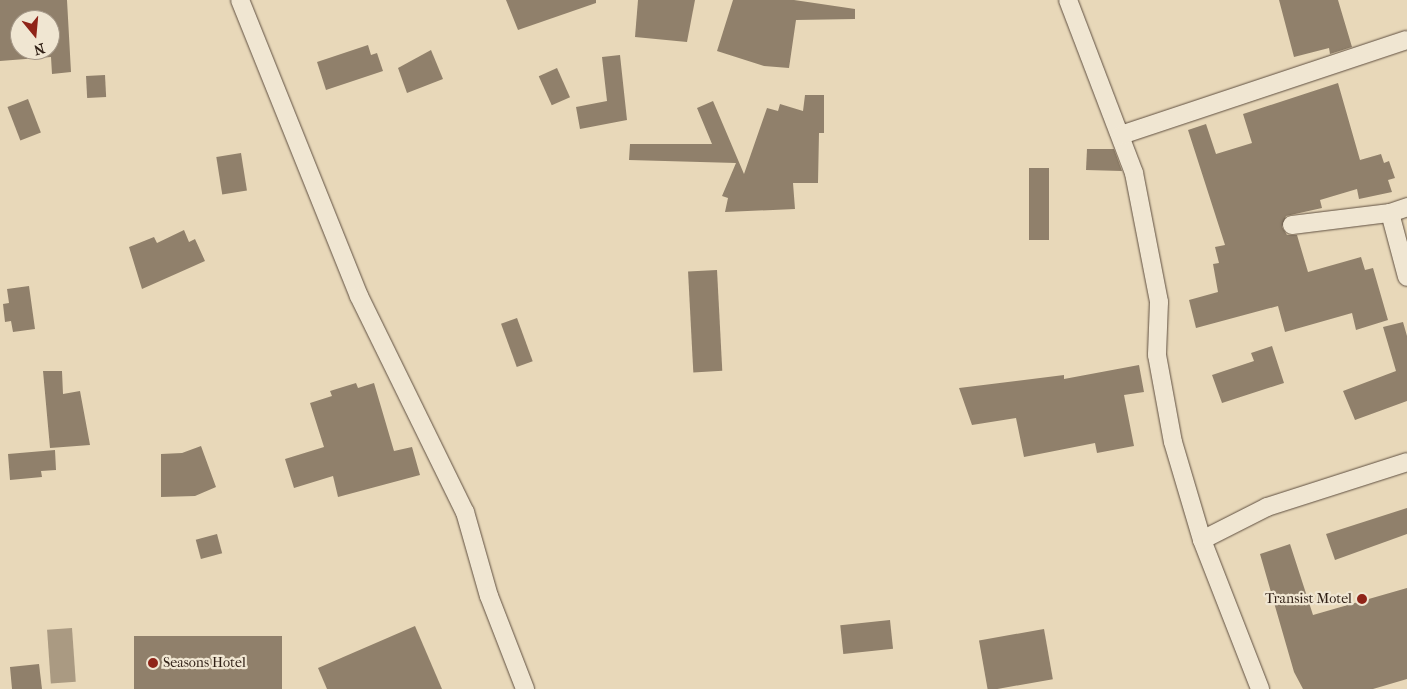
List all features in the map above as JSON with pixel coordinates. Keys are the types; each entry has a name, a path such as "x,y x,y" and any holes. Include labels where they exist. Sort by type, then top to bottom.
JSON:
{"street":[{"path":"240,0 359,296 465,512 489,596 525,689"},
{"path":"1068,0 1122,135 1151,249 1159,302 1157,355 1173,442 1202,540 1260,689"},
{"path":"1122,135 1407,40"},
{"path":"1292,225 1390,213 1407,207"},
{"path":"1390,213 1407,277"},
{"path":"1202,540 1267,507 1407,462"}],"shaded area":[{"path":"72,628 76,682 51,684 47,630"}],"building":[{"path":"0,0 67,0 71,72 52,74 51,60 60,60 60,10 10,10 10,60 13,60 0,61"},
{"path":"506,0 596,0 596,3 518,30"},
{"path":"638,0 695,0 687,42 635,37"},
{"path":"733,0 794,0 855,9 855,19 796,20 789,68 764,66 717,51"},
{"path":"1279,0 1338,0 1352,47 1330,54 1329,48 1294,57"},
{"path":"368,45 371,55 377,53 383,71 326,90 317,62"},
{"path":"431,50 443,79 407,93 398,68"},
{"path":"620,55 627,120 580,129 576,107 607,101 602,57"},
{"path":"557,68 570,97 552,105 539,76"},
{"path":"105,75 106,97 87,98 86,76"},
{"path":"1338,83 1360,160 1381,154 1384,163 1389,161 1395,178 1388,180 1392,192 1359,199 1357,189 1320,200 1322,208 1286,216 1282,227 1287,235 1297,235 1308,272 1361,257 1365,270 1373,268 1388,320 1356,330 1352,313 1285,332 1278,306 1196,328 1189,300 1218,292 1213,264 1219,263 1215,247 1225,245 1188,130 1206,124 1216,154 1252,143 1243,114"},
{"path":"805,95 824,95 824,133 819,133 818,183 793,183 795,209 725,212 728,198 722,196 736,163 629,160 630,144 712,144 697,108 713,101 744,174 767,108 778,111 780,104 803,111"},
{"path":"28,99 41,133 20,140 7,107"},
{"path":"1087,149 1114,149 1122,171 1086,170"},
{"path":"241,153 247,191 222,194 216,157"},
{"path":"1029,168 1049,168 1049,240 1029,240"},
{"path":"184,230 189,242 195,239 205,261 142,289 129,247 154,237 157,243"},
{"path":"717,270 722,371 693,372 688,272"},
{"path":"29,286 35,329 13,332 11,321 5,322 3,304 9,303 7,289"},
{"path":"517,318 533,361 517,367 501,324"},
{"path":"1403,322 1407,336 1407,401 1355,420 1343,391 1396,371 1383,327"},
{"path":"1272,346 1284,383 1222,403 1212,375 1254,361 1251,353"},
{"path":"1139,365 1144,392 1124,395 1134,446 1097,453 1095,443 1024,457 1016,418 972,425 959,388 1064,375 1064,379"},
{"path":"43,371 62,371 63,394 80,391 90,445 50,448"},
{"path":"356,383 358,388 374,383 394,451 412,447 420,475 338,497 333,476 294,488 285,459 324,447 310,403 332,396 330,391"},
{"path":"201,446 216,487 195,496 161,497 161,454 182,453"},
{"path":"55,450 56,470 41,471 42,477 10,480 8,454"},
{"path":"1407,508 1407,534 1335,560 1326,534"},
{"path":"217,534 222,553 201,559 196,540"},
{"path":"1290,544 1313,615 1407,588 1407,679 1373,689 1303,689 1294,672 1260,554"},
{"path":"890,620 893,649 843,654 840,625"},
{"path":"415,626 442,689 327,689 318,668"},
{"path":"1044,629 1053,679 988,689 979,640"},
{"path":"134,636 282,636 282,689 134,689"},
{"path":"39,664 42,689 12,689 10,667"}],"place":[{"name":"Transist Motel","path":"1362,599"},
{"name":"Seasons Hotel","path":"153,663"}]}
